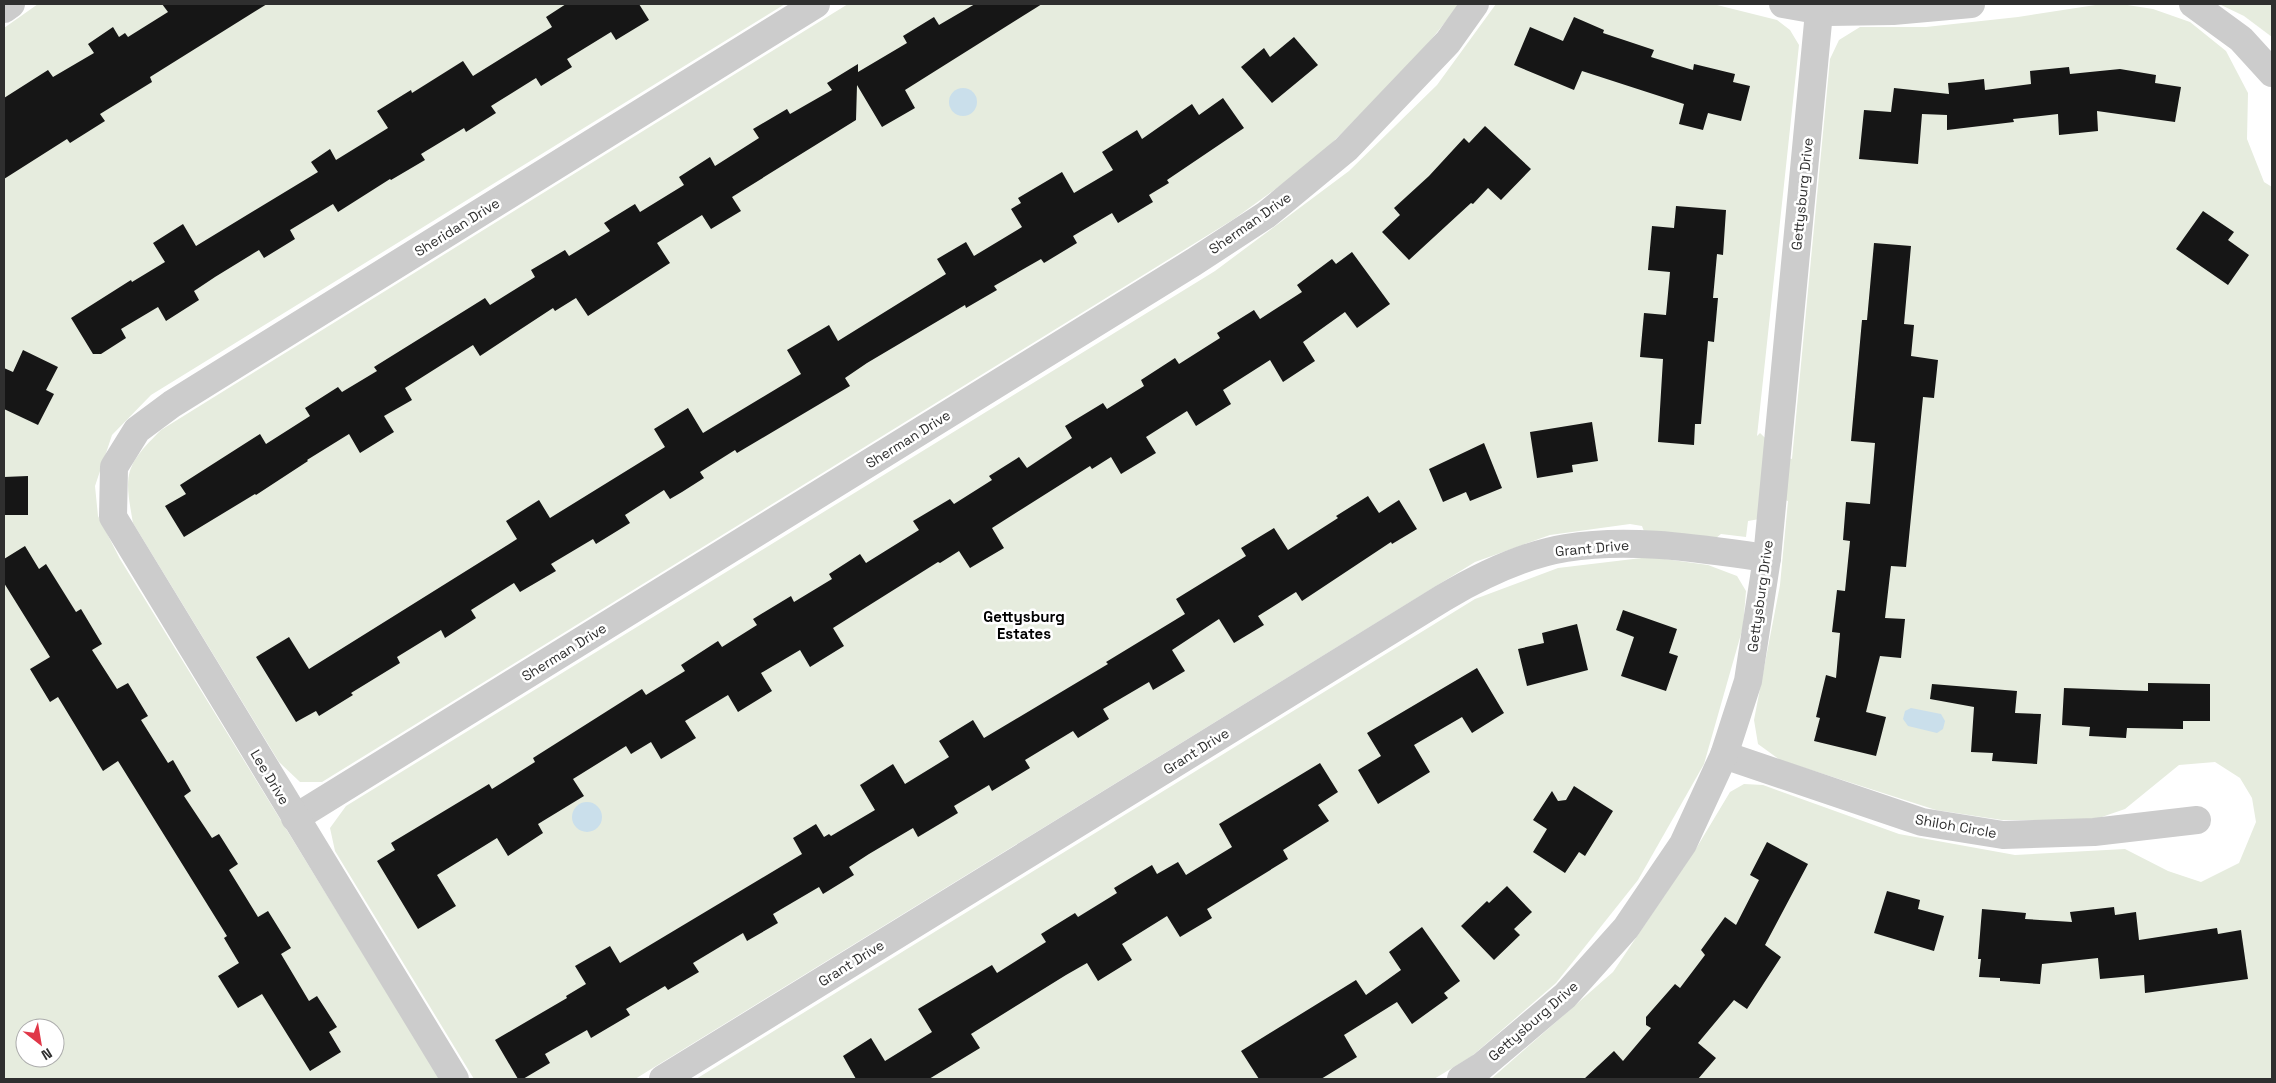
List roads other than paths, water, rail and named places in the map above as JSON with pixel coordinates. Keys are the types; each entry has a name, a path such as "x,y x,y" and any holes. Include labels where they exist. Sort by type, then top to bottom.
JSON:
{"street":[{"path":"4,9 11,4"},
{"name":"Sheridan Drive","path":"114,467 136,430 172,404 816,4"},
{"name":"Sherman Drive","path":"295,818 1194,262 1266,215 1346,149 1448,42 1475,4"},
{"path":"1783,4 1819,12 1893,11 1971,4"},
{"path":"2193,4 2241,39 2272,74"},
{"name":"Gettysburg Drive","path":"1461,1079 1482,1066 1565,996 1626,928 1682,844 1724,755 1748,681 1767,558 1819,12"},
{"name":"Lee Drive","path":"114,467 113,517 455,1079"},
{"name":"Grant Drive","path":"663,1079 1443,598 1515,562 1566,548 1624,544 1683,546 1767,558"},
{"name":"Shiloh Circle","path":"1724,755 1922,822 2003,835 2094,832 2198,820"}],"water":[{"path":"963,88 973,92 977,102 973,112 963,116 953,112 949,102 953,92"},
{"path":"1911,708 1941,714 1945,721 1943,729 1937,733 1908,726 1903,719 1905,711"},
{"path":"587,802 593,803 601,811 601,823 593,831 587,832 581,831 573,823 572,817 573,811 581,803"}],"district":[{"name":"Gettysburg Estates","path":"1024,626"}]}
